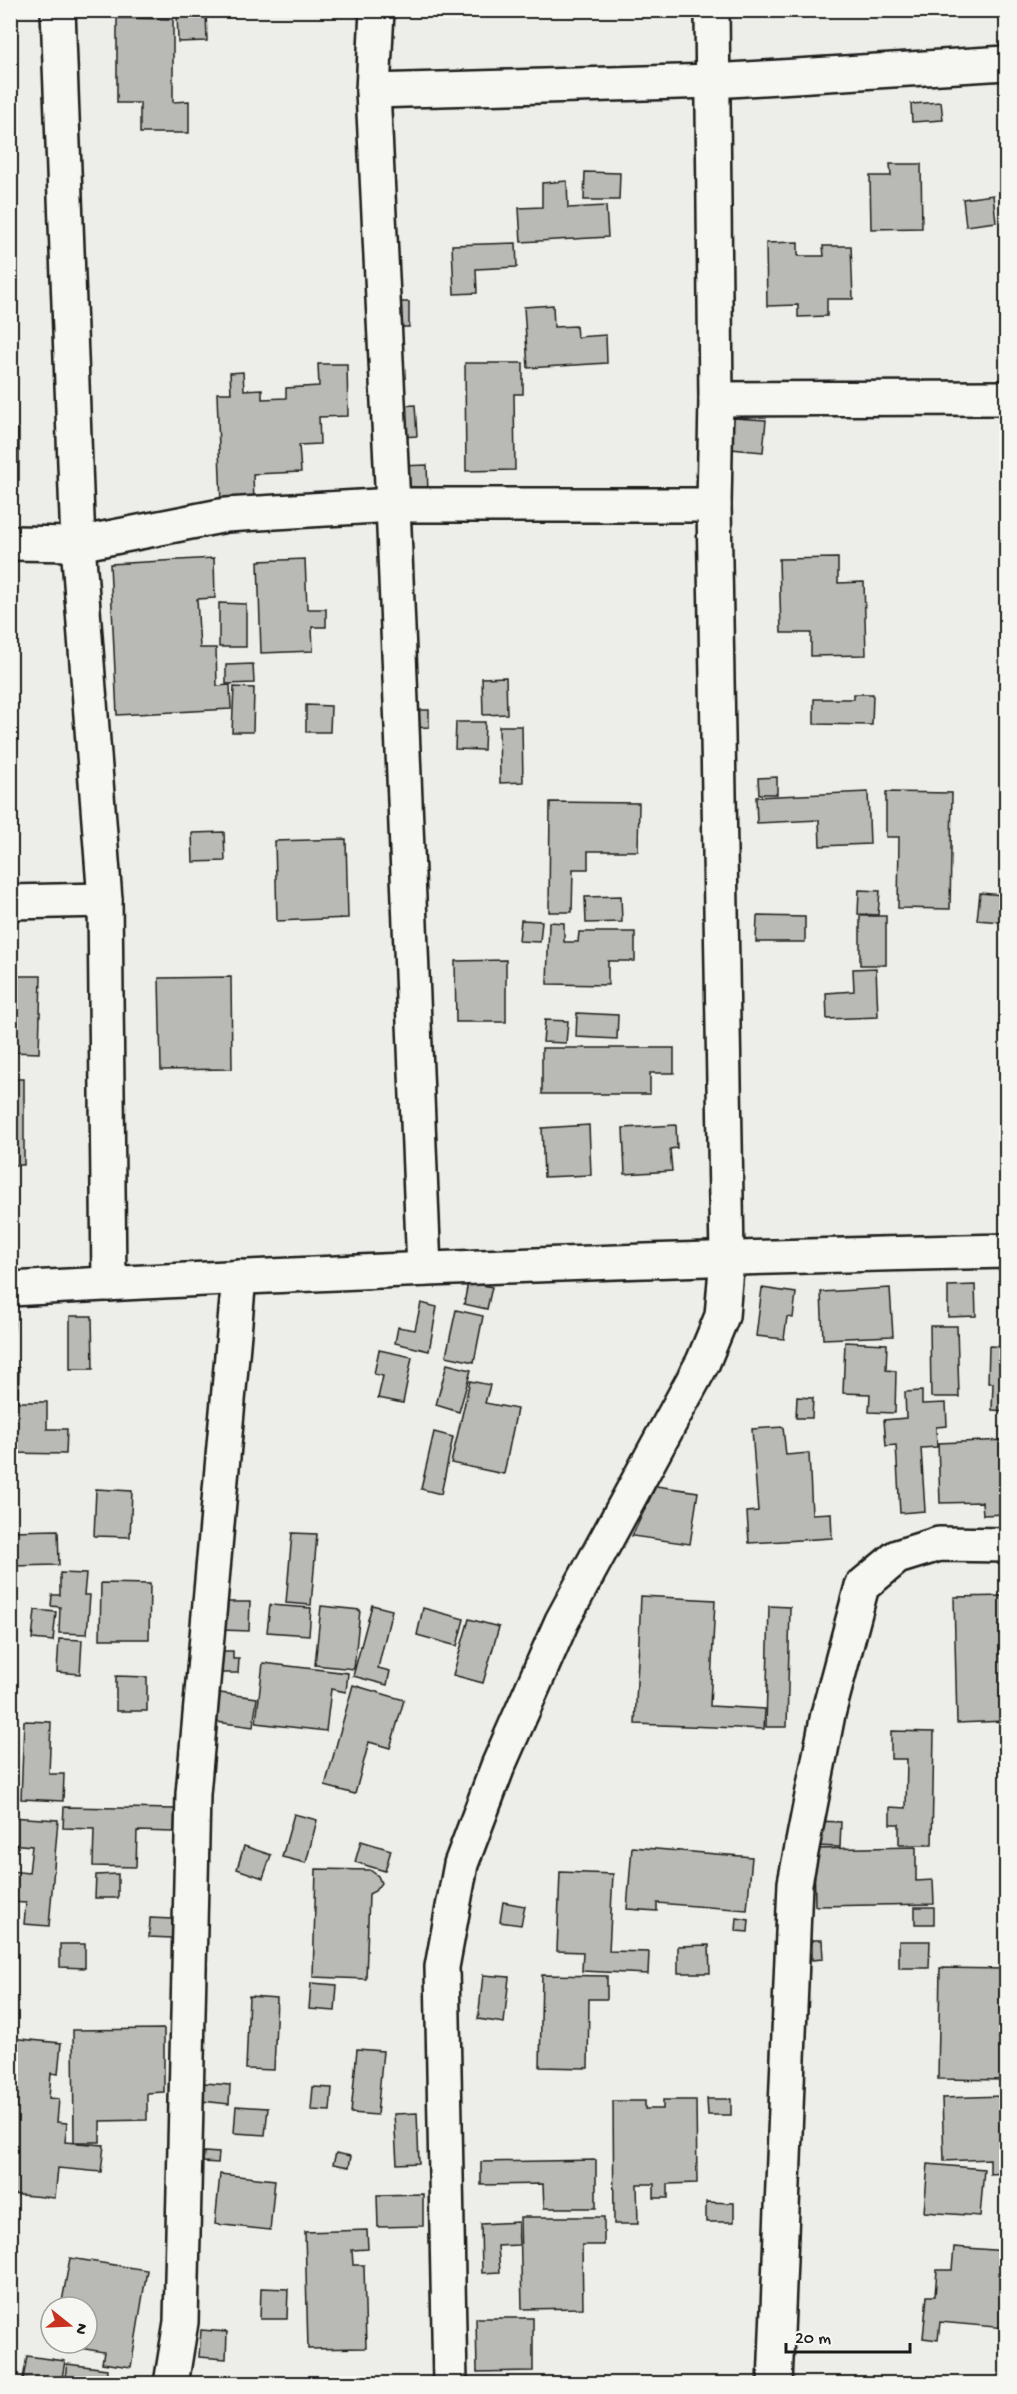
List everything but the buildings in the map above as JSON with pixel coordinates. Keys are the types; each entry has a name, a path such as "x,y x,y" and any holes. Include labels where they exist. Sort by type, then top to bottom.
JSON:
{"street":[{"path":"58,10 78,544 105,900 109,1284"},
{"path":"377,10 374,90 424,1269"},
{"path":"450,2384 442,1967 461,1864 498,1766 562,1621 703,1362 722,1316 727,1257 714,505 716,399 712,10"},
{"path":"374,90 713,81 1006,63"},
{"path":"716,399 1006,398"},
{"path":"10,543 78,544 226,515 393,505 714,505"},
{"path":"10,902 105,900"},
{"path":"10,1289 727,1257 1006,1251"},
{"path":"171,2384 181,2322 193,1794 239,1277"},
{"path":"775,2384 795,1884 828,1714 862,1586 897,1557 939,1544 1006,1545"}]}
